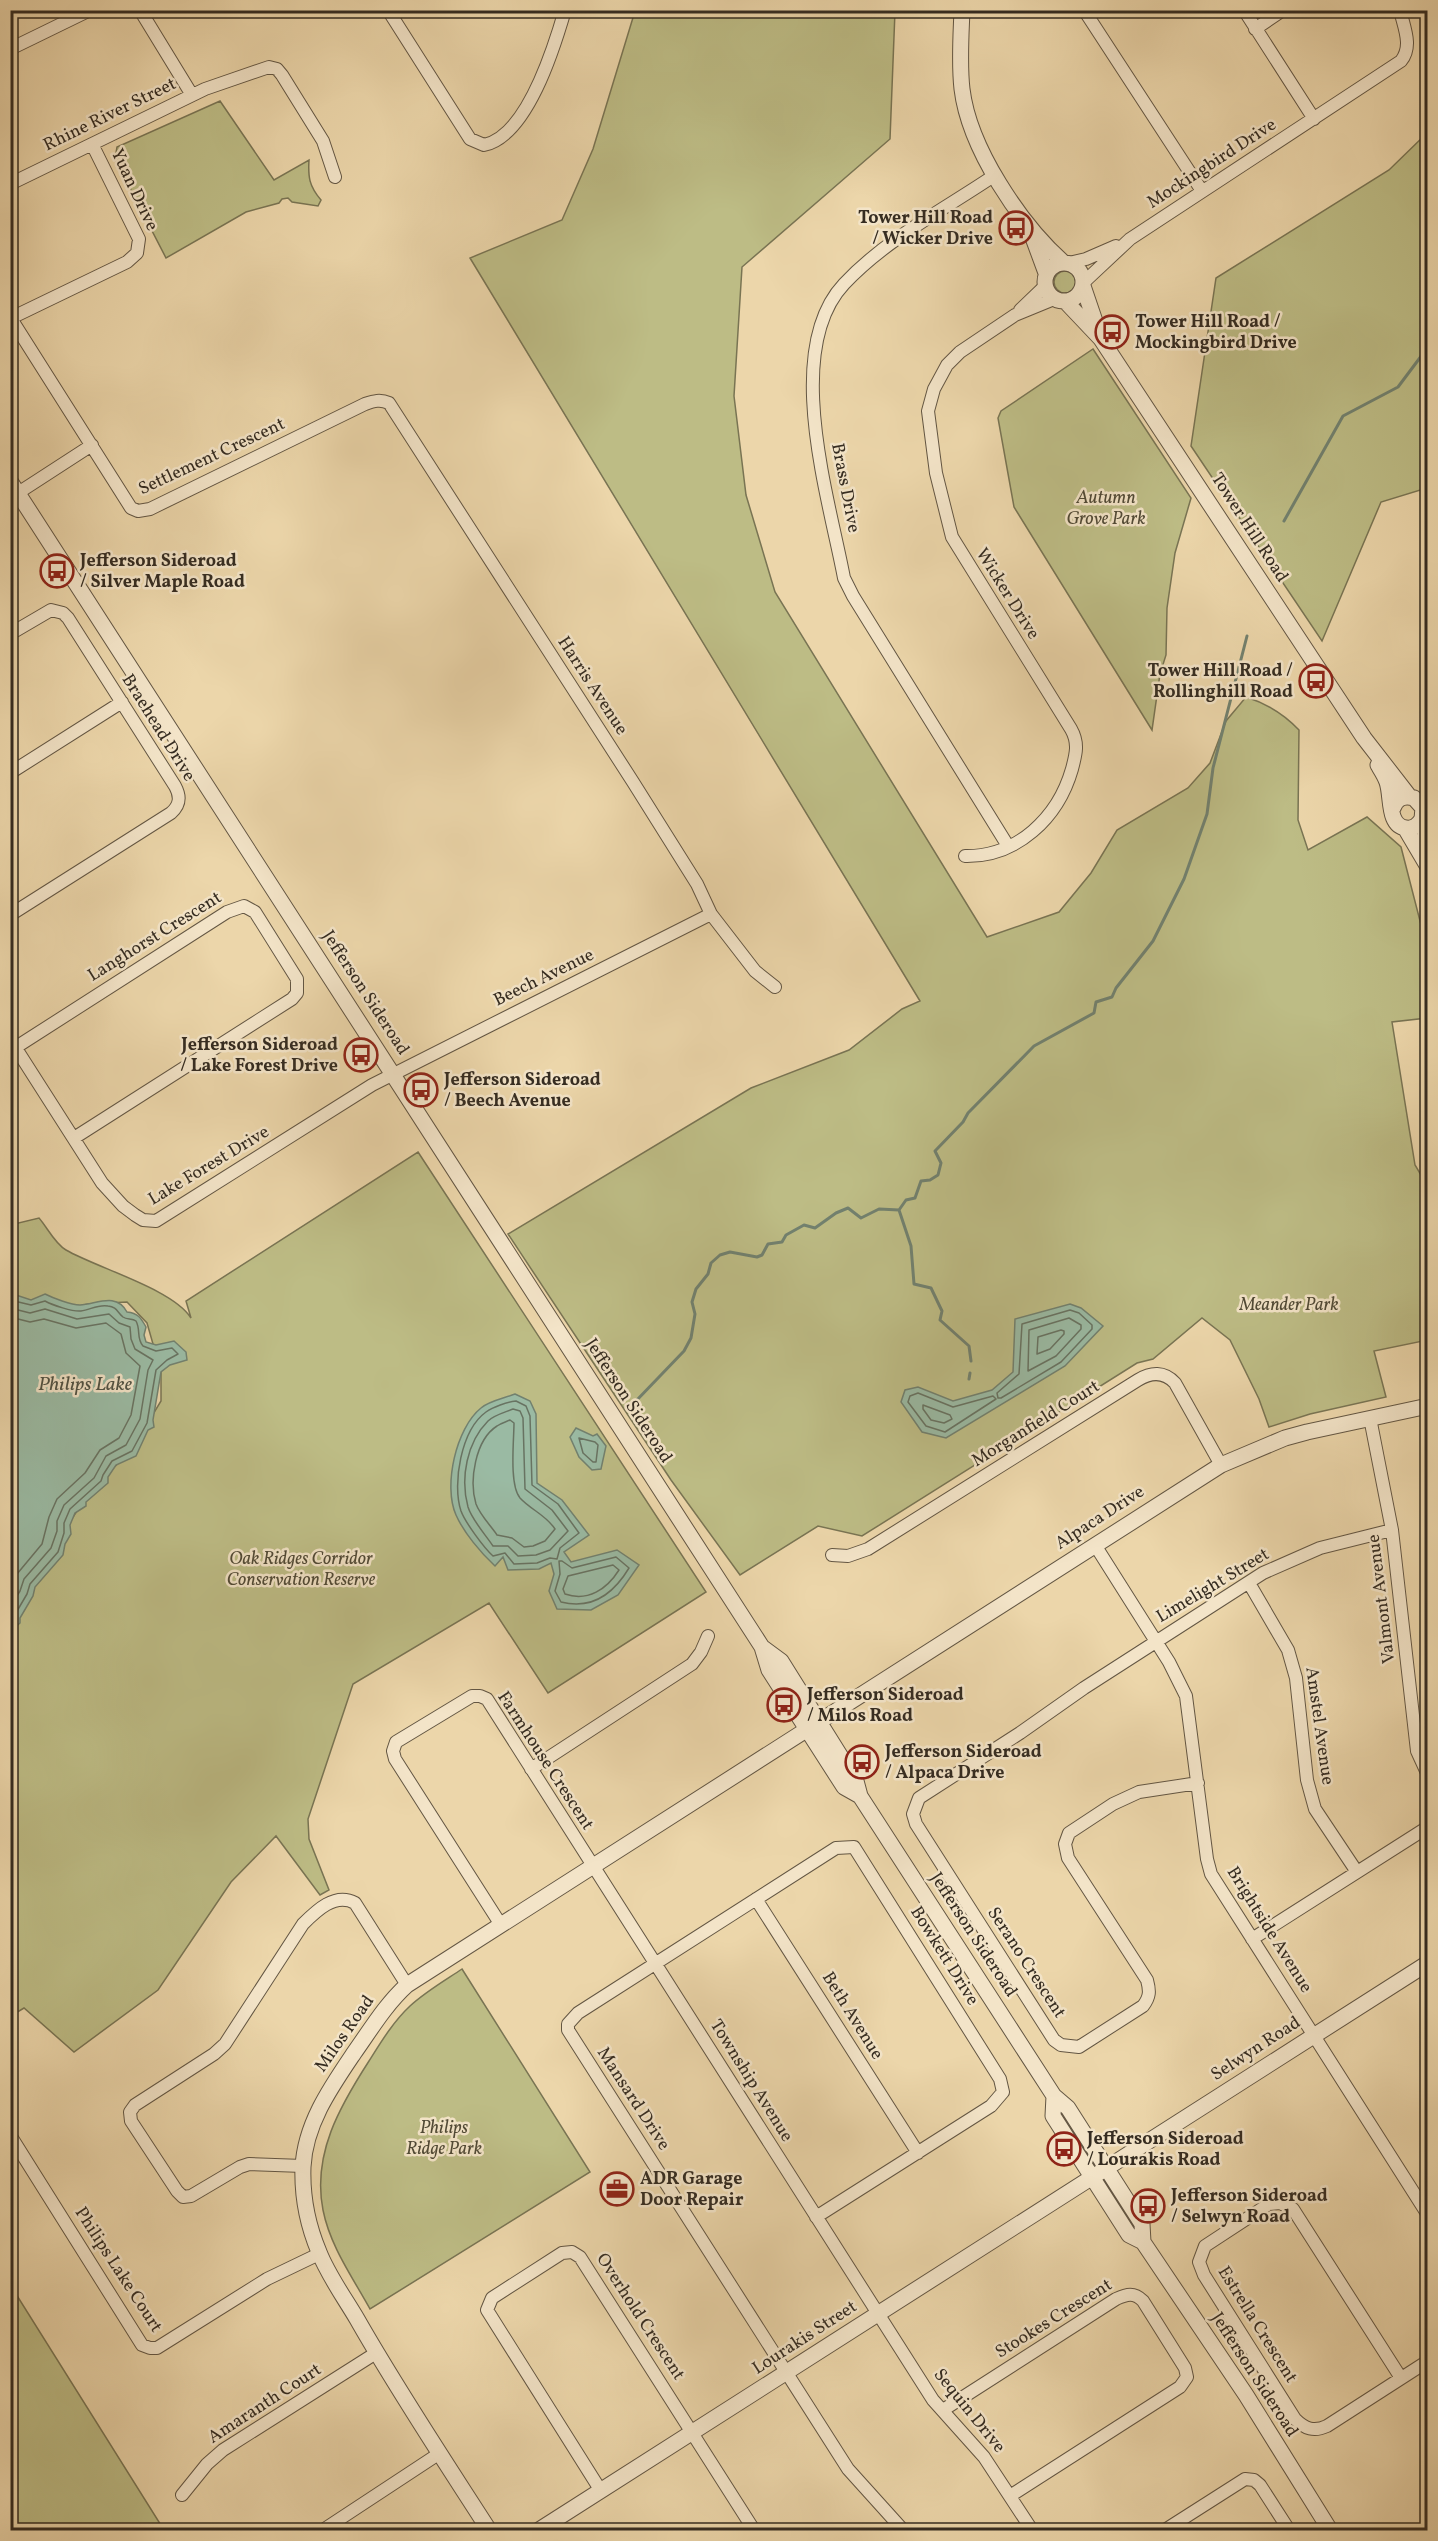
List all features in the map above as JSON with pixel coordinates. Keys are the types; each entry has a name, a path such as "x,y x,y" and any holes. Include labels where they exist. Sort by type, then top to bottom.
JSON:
{"street":[{"path":"10,49 90,10"},
{"path":"140,10 192,95"},
{"path":"388,10 470,139 484,145 498,139 523,113 548,61 564,10"},
{"name":"Tower Hill Road","path":"962,10 961,63 966,108 978,143 995,175 1029,227 1066,263"},
{"path":"1084,10 1202,191"},
{"path":"1244,10 1314,118"},
{"path":"1256,29 1282,10"},
{"name":"Mockingbird Drive","path":"1066,263 1086,259 1130,239 1401,61 1407,53 1408,42 1400,10"},
{"name":"Rhine River Street","path":"10,184 192,95 259,68 269,67 277,69 323,141 335,177"},
{"name":"Yuan Drive","path":"11,318 127,262 138,253 139,239 92,144"},
{"name":"Brass Drive","path":"995,175 885,249 843,285 824,313 816,338 814,418 844,578 1008,846"},
{"name":"Tower Hill Road","path":"1029,227 1052,290 1101,339 1364,738 1387,782 1393,808"},
{"name":"Mockingbird Drive","path":"1083,284 1130,239"},
{"path":"1066,263 1079,270 1083,284 1076,297 1052,290 1052,267 1066,263"},
{"name":"Tower Hill Road","path":"1083,284 1101,339"},
{"name":"Wicker Drive","path":"965,856 984,856 1033,832 1059,801 1067,786 1075,760 1077,740 952,537 939,484 928,411 934,389 947,365 960,352 1052,290"},
{"name":"Settlement Crescent","path":"11,318 131,508 138,512 144,512 365,404 383,400"},
{"name":"Harris Avenue","path":"383,400 395,411 454,501 697,884 711,914 755,971 775,987"},
{"path":"13,491 92,445"},
{"name":"Jefferson Sideroad","path":"13,491 393,1073 762,1647 781,1661 813,1726 856,1781 860,1796 1054,2096 1068,2108 1142,2224 1143,2242"},
{"name":"Braehead Drive","path":"10,634 45,612 57,610 63,613 179,793 180,801 176,808 10,915"},
{"path":"10,773 122,702"},
{"name":"Tower Hill Road","path":"1364,738 1417,796"},
{"path":"1428,848 1425,814 1417,796 1399,799 1392,813 1396,823 1405,828 1428,867"},
{"path":"1405,828 1416,826 1425,814"},
{"name":"Langhorst Crescent","path":"12,1045 227,912 243,906 255,912 297,979 297,993 292,999 74,1138"},
{"name":"Beech Avenue","path":"393,1073 711,914"},
{"name":"Lake Forest Drive","path":"12,1045 102,1183 123,1206 143,1220 156,1221 393,1073"},
{"name":"Morganfield Court","path":"832,1556 848,1556 868,1549 1138,1380 1153,1374 1169,1377 1175,1383 1221,1465"},
{"name":"Alpaca Drive","path":"813,1726 1221,1465 1285,1438 1428,1406"},
{"name":"Valmont Avenue","path":"1370,1418 1392,1530 1417,1751 1428,1775"},
{"name":"Limelight Street","path":"1156,1642 1263,1573 1320,1548 1392,1530"},
{"name":"Brightside Avenue","path":"1095,1545 1156,1642 1186,1696 1211,1874 1428,2215"},
{"name":"Amstel Avenue","path":"1249,1583 1288,1650 1291,1660 1300,1705 1307,1780 1315,1809 1357,1872"},
{"path":"531,1769 692,1664 701,1652 708,1636"},
{"name":"Serano Crescent","path":"1156,1642 919,1798 913,1814 916,1824 1054,2040 1061,2045 1079,2047 1143,2006 1148,1999 1149,1989 1147,1980 1068,1858 1065,1844 1069,1833 1125,1797 1138,1792 1198,1784"},
{"name":"Farmhouse Crescent","path":"501,1925 395,1759 393,1751 396,1742 472,1696 487,1699 593,1866"},
{"name":"Milos Road","path":"489,2530 376,2353 319,2254 307,2213 303,2166 309,2133 325,2095 373,2024 407,1985 813,1726"},
{"path":"1252,1939 1428,1827"},
{"name":"Bowkett Drive","path":"655,1964 836,1848 854,1847 1003,2086 1003,2092 991,2106 816,2217"},
{"name":"Township Avenue","path":"593,1866 878,2314"},
{"path":"303,2166 249,2164 191,2196 183,2197 177,2192 131,2121 130,2112 135,2105 214,2054 225,2044 303,1924 331,1902 347,1899 355,1903 407,1985"},
{"name":"Beth Avenue","path":"756,1899 918,2153"},
{"name":"Selwyn Road","path":"1092,2177 1428,1963"},
{"name":"Mansard Drive","path":"655,1964 578,2013 568,2024 568,2030 787,2373"},
{"name":"Jefferson Sideroad","path":"1054,2096 1053,2116 1129,2235 1143,2242 1246,2395 1330,2530"},
{"name":"Philips Lake Court","path":"10,2135 142,2345 158,2348 267,2279 319,2254"},
{"name":"Lourakis Street","path":"539,2530 1092,2177"},
{"name":"Estrella Crescent","path":"1401,2378 1293,2209 1280,2203 1269,2204 1205,2246 1199,2262 1204,2275 1296,2419 1303,2426 1317,2430 1327,2426 1428,2361"},
{"name":"Overhold Crescent","path":"601,2491 487,2310 492,2298 552,2259 562,2253 572,2252 580,2257 693,2433"},
{"name":"Stookes Crescent","path":"943,2410 1116,2299 1127,2294 1137,2295 1143,2301 1185,2368 1187,2377 1180,2387 1010,2496"},
{"name":"Sequin Drive","path":"878,2314 933,2400 984,2457 1032,2530"},
{"name":"Amaranth Court","path":"182,2495 207,2464 223,2450 376,2353"},
{"path":"787,2373 848,2469 903,2530"},
{"path":"693,2433 753,2530"},
{"path":"323,2530 440,2453"},
{"path":"1165,2530 1245,2479 1254,2480 1260,2485 1289,2530"}],"green space":[{"name":"Meander Park","path":"635,11 895,11 890,139 742,267 734,396 746,495 775,592 987,937 1059,912 1091,873 1117,830 1188,788 1210,763 1226,721 1246,697 1274,710 1299,730 1298,820 1308,850 1367,817 1401,847 1427,948 1427,1018 1392,1022 1415,1165 1427,1185 1428,1340 1374,1351 1386,1397 1310,1414 1269,1427 1259,1399 1230,1340 1202,1318 1153,1359 1137,1363 862,1536 818,1526 740,1575 671,1480 508,1234 751,1088 849,1050 902,1009 920,1001 470,258 562,220 593,149"},
{"path":"220,101 274,180 309,160 310,181 321,200 318,206 292,202 288,198 282,199 279,203 246,212 166,258 115,159 117,147"},
{"path":"1427,133 1427,488 1381,502 1322,641 1191,446 1216,278 1389,170"},
{"path":"1061,271 1069,271 1076,278 1076,286 1069,293 1061,293 1054,286 1054,278"},
{"name":"Autumn Grove Park","path":"1093,349 1191,498 1175,553 1167,608 1166,655 1160,674 1152,730 1014,507 998,418 1001,411"},
{"name":"Oak Ridges Corridor Conservation Reserve","path":"418,1152 706,1592 548,1693 489,1603 353,1684 308,1819 309,1839 329,1890 320,1895 276,1836 231,1882 158,1990 74,2052 24,2008 11,2016 11,1628 32,1582 87,1495 132,1449 161,1401 161,1372 147,1323 127,1302 88,1304 55,1312 11,1303 10,1225 39,1218 55,1240 66,1250 152,1288 182,1307 191,1318 186,1301"},
{"name":"Philips Ridge Park","path":"462,1969 590,2172 370,2309 343,2261 326,2223 321,2189 321,2169 325,2150 348,2095 393,2025 416,2001"},
{"path":"11,2286 164,2530 11,2530"}],"water":[{"name":"Philips Lake","path":"10,1293 31,1300 45,1294 76,1305 106,1301 117,1302 127,1312 137,1315 142,1321 146,1327 144,1335 146,1342 156,1345 174,1341 186,1352 187,1360 170,1365 161,1372 153,1420 154,1427 148,1430 136,1456 116,1465 108,1477 108,1483 86,1502 86,1506 75,1513 70,1525 71,1534 65,1544 63,1555 35,1587 33,1596 20,1618 20,1623 11,1631"},
{"path":"1070,1304 1081,1308 1103,1326 1065,1366 946,1438 922,1432 901,1402 905,1390 918,1387 953,1401 992,1390 1013,1372 1015,1319"},
{"path":"515,1394 530,1401 536,1414 537,1483 562,1500 589,1535 564,1552 571,1562 617,1550 639,1565 618,1595 591,1610 557,1609 549,1591 554,1574 551,1563 539,1569 508,1570 503,1557 495,1566 473,1542 456,1515 452,1503 452,1474 454,1458 465,1429 481,1408"},
{"path":"576,1428 593,1436 597,1434 606,1446 601,1469 592,1470 579,1457 570,1437"}],"waterway":[{"path":"1284,521 1343,416 1398,387 1428,347"},
{"path":"899,1210 906,1200 915,1198 921,1181 930,1180 938,1175 941,1163 935,1151 963,1122 968,1113 1034,1046 1094,1013 1096,1002 1112,997 1116,988 1153,941 1184,879 1207,814 1213,768 1247,636"},
{"path":"635,1402 684,1351 691,1338 695,1314 692,1302 696,1289 708,1274 711,1263 720,1255 730,1252 757,1257 762,1255 768,1244 782,1242 786,1235 804,1225 815,1228 836,1213 848,1208 861,1218 879,1209 899,1210"},
{"path":"899,1210 911,1246 914,1284 931,1288 942,1311 940,1320 969,1346 971,1361"},
{"path":"969,1379 970,1373"}],"place":[{"name":"Tower Hill Road / Wicker Drive","path":"1016,228"},
{"name":"Tower Hill Road / Mockingbird Drive","path":"1112,332"},
{"name":"Jefferson Sideroad / Silver Maple Road","path":"57,571"},
{"name":"Tower Hill Road / Rollinghill Road","path":"1316,681"},
{"name":"Jefferson Sideroad / Lake Forest Drive","path":"361,1055"},
{"name":"Jefferson Sideroad / Beech Avenue","path":"421,1090"},
{"name":"Jefferson Sideroad / Milos Road","path":"784,1705"},
{"name":"Jefferson Sideroad / Alpaca Drive","path":"862,1762"},
{"name":"Jefferson Sideroad / Lourakis Road","path":"1064,2149"},
{"name":"ADR Garage Door Repair","path":"617,2189"},
{"name":"Jefferson Sideroad / Selwyn Road","path":"1148,2206"}]}
